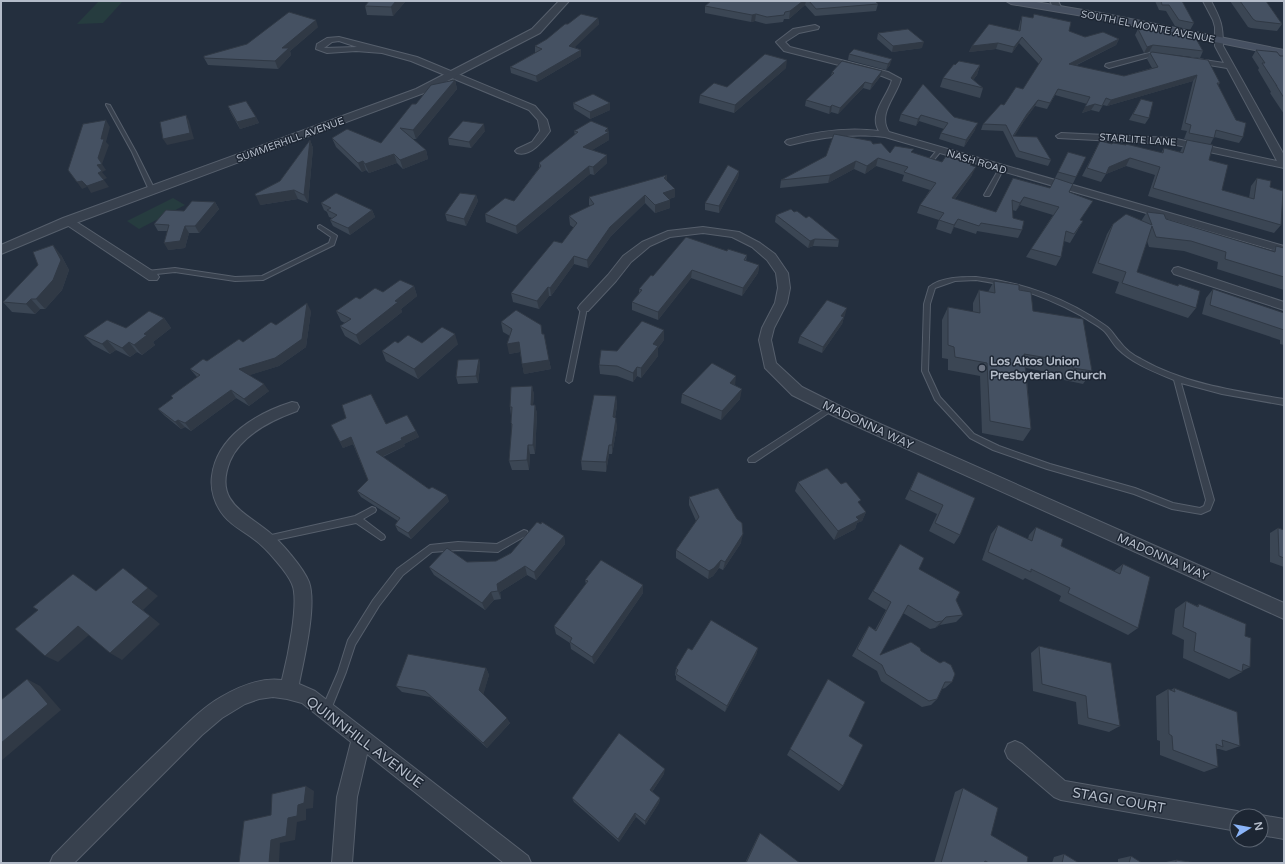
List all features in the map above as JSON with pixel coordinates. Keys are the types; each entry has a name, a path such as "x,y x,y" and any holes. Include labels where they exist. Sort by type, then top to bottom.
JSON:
{"main road":[{"name":"SOUTH EL MONTE AVENUE","path":"1011,1 1055,3 1219,36 1284,53"},
{"name":"SOUTH EL MONTE AVENUE","path":"1219,36 1284,45"}],"street":[{"name":"SUMMERHILL AVENUE","path":"1,250 68,221 420,91 452,76 536,31 564,1"},
{"path":"1207,1 1217,20 1219,46 1284,165"},
{"path":"815,27 802,28 792,32 780,42 787,49 885,74 897,79 896,85 880,117 880,126 886,134"},
{"path":"384,51 356,49 327,51 320,49 320,46 330,40 339,39 384,51 414,59 532,108 542,120 545,131 535,144 520,151"},
{"path":"1109,66 1148,55 1230,66"},
{"name":"NASH ROAD","path":"790,142 813,136 840,132 886,134 1284,250"},
{"name":"STARLITE LANE","path":"1061,136 1172,141 1284,165"},
{"path":"68,221 150,275"},
{"name":"MADONNA WAY","path":"584,308 612,278 627,259 646,244 668,234 703,230 735,234 756,245 771,257 782,273 784,288 781,303 768,328 765,340 770,365 797,391 831,408 1284,611"},
{"path":"1178,271 1284,306"},
{"path":"290,689 299,642 303,610 301,582 267,539 229,512 222,501 218,490 218,477 228,452 237,440 262,420 292,407"},
{"name":"QUINNHILL AVENUE","path":"60,863 123,798 212,713 231,701 252,691 273,688 290,689 309,697 521,863"},
{"path":"342,863 347,796 361,739"},
{"name":"STAGI COURT","path":"1015,751 1061,790 1229,820"},
{"path":"1269,826 1284,829"}],"lane":[{"path":"108,105 134,152 152,190"},
{"path":"920,160 929,162 940,150"},
{"path":"987,195 1002,168"},
{"path":"150,275 175,270 235,279 263,278 332,244 334,236 320,227"},
{"path":"1177,379 1210,500 1207,508 1201,511 1172,506 1135,491 1050,467 996,448 972,436 937,398 925,371 927,304 932,287 957,279 975,279 1029,290 1073,310 1106,329 1120,346 1137,359 1177,379 1218,390 1284,402"},
{"path":"569,381 584,308"},
{"path":"752,460 831,408"},
{"path":"267,539 358,519 372,510"},
{"path":"358,519 381,537"},
{"path":"326,711 342,672 351,643 376,603 400,572 430,549 458,546 498,548 524,533"}],"green space":[{"path":"98,2 122,2 103,23 77,24"},
{"path":"173,198 185,205 139,229 127,221"}],"building":[{"path":"369,1 396,1 391,7 365,6"},
{"path":"711,1 803,1 790,11 785,12 784,15 767,17 705,6"},
{"path":"809,1 875,1 878,4 816,9"},
{"path":"1161,1 1182,1 1194,23 1179,20 1169,5 1162,5"},
{"path":"1240,1 1266,1 1282,24 1256,21"},
{"path":"289,12 316,20 282,48 289,48 275,61 204,58 204,56 247,44"},
{"path":"581,14 598,18 569,46 581,50 536,76 510,67 542,49 535,46"},
{"path":"1034,14 1071,22 1069,31 1085,37 1103,32 1119,39 1069,64 1124,76 1158,67 1150,53 1152,52 1208,60 1220,83 1217,83 1236,120 1246,123 1243,137 1216,130 1214,138 1189,133 1191,125 1185,123 1197,75 1111,100 1106,98 1102,106 1095,104 1085,107 1090,97 1058,89 1050,103 1038,100 1013,136 1037,137 1051,160 1019,151 1006,125 983,124 1001,104 1004,105 1016,87 1023,89 1042,59 1022,37 1014,47 998,43 972,46 989,24 1020,31 1022,16 1033,18"},
{"path":"908,29 924,42 893,46 878,33"},
{"path":"1138,29 1194,35 1203,51 1153,45 1147,47"},
{"path":"854,49 892,59 888,64 849,54"},
{"path":"1256,50 1277,52 1280,56 1284,56 1284,98 1262,63 1265,63"},
{"path":"765,54 787,60 735,105 700,95 714,83 727,87"},
{"path":"842,61 882,71 872,84 865,82 840,108 832,105 830,107 806,100 834,73 832,72"},
{"path":"959,61 980,65 971,78 983,88 943,78 954,64 955,65"},
{"path":"455,80 413,130 400,128 426,150 400,160 394,154 365,164 363,161 358,163 332,138 347,129 381,143 412,104 416,104 431,85"},
{"path":"923,84 954,117 978,123 966,140 941,133 948,123 921,115 918,119 901,114"},
{"path":"593,94 610,103 590,112 573,103"},
{"path":"1141,99 1153,102 1149,118 1133,114"},
{"path":"246,101 256,117 237,122 228,106"},
{"path":"186,115 190,133 163,139 160,122"},
{"path":"106,120 101,139 104,139 98,158 102,164 97,165 102,171 98,173 104,180 87,186 82,181 77,182 68,170 83,124"},
{"path":"463,121 484,124 469,142 448,138"},
{"path":"591,121 608,128 605,131 609,132 583,147 607,155 593,167 589,166 516,226 485,214 505,198 514,201 541,166 539,163 578,132 574,131"},
{"path":"834,134 871,141 873,144 881,143 890,153 895,146 914,149 911,152 942,162 946,156 971,164 970,165 976,167 952,198 996,212 1013,178 1050,188 1055,178 1073,184 1069,192 1093,201 1080,220 1083,221 1074,234 1066,231 1061,257 1031,249 1059,207 1024,197 1020,203 1012,200 1013,218 1024,221 1022,230 981,223 979,226 958,219 954,225 939,220 944,213 920,205 936,183 904,172 908,167 878,158 867,166 856,161 830,175 781,180 826,156"},
{"path":"310,140 304,195 294,190 256,196 255,194 280,181"},
{"path":"1187,140 1213,145 1209,160 1228,165 1222,190 1254,199 1257,178 1271,181 1270,187 1283,191 1281,225 1153,188 1160,167 1130,158 1109,167 1106,174 1087,168 1100,141 1112,144 1126,144 1163,153 1164,148 1183,153"},
{"path":"1068,152 1086,157 1076,177 1058,172"},
{"path":"728,165 739,171 719,206 705,203"},
{"path":"667,175 664,178 675,189 663,193 670,200 655,205 645,195 610,227 587,260 574,256 550,288 548,287 537,301 511,293 554,241 562,243 577,223 569,216 594,204 589,197"},
{"path":"336,193 372,210 348,228 330,220 337,215 327,210 331,208 321,203"},
{"path":"460,193 476,195 464,219 445,214"},
{"path":"192,201 215,202 195,226 185,226 180,241 164,243 169,225 154,224 166,210 184,211"},
{"path":"791,209 794,212 797,211 806,218 809,216 839,240 815,239 810,241 776,215"},
{"path":"1147,212 1164,214 1166,219 1275,252 1276,246 1284,248 1284,277 1225,259 1226,252 1191,241 1156,237 1152,226 1137,272 1178,286 1179,284 1200,291 1196,308 1122,283 1126,272 1098,263 1113,224 1126,214 1152,225"},
{"path":"686,237 727,251 728,249 747,255 744,260 759,265 743,288 692,270 658,312 632,302 642,290 639,289 651,275 653,276"},
{"path":"53,245 61,260 53,280 36,299 31,299 26,304 3,302 38,265 33,252"},
{"path":"400,280 414,286 395,301 398,302 356,335 340,326 351,319 336,311 356,297 360,299 375,288 383,292"},
{"name":"Los Altos Union Presbyterian Church","path":"994,281 1019,285 1019,290 1031,292 1033,311 1083,319 1092,371 1073,368 1072,362 1024,354 1031,429 990,421 987,363 955,357 954,347 948,345 948,307 980,313 979,290 995,293"},
{"path":"1213,289 1284,313 1284,330 1210,305"},
{"path":"827,300 847,308 841,316 844,317 823,347 800,336"},
{"path":"307,303 302,339 275,358 239,369 264,384 244,399 231,390 185,423 178,420 175,422 158,409 173,398 171,396 200,375 190,369 203,359 207,361 239,339 243,342 271,322 276,325"},
{"path":"516,310 541,325 549,360 522,364 519,342 507,344 512,329 501,322"},
{"path":"149,311 164,318 144,334 147,335 134,345 129,342 122,348 107,340 102,344 84,336 107,320 126,328"},
{"path":"642,321 664,330 653,344 658,346 641,368 637,367 633,373 617,366 599,365 601,350 617,351"},
{"path":"442,327 455,334 414,369 382,351 395,341 398,343 408,335 422,343"},
{"path":"479,359 476,376 456,377 458,360"},
{"path":"712,363 736,376 730,383 742,389 722,411 682,394"},
{"path":"532,386 531,405 535,405 533,445 528,445 527,460 509,461 512,424 512,407 510,407 511,387"},
{"path":"371,394 386,424 407,415 416,431 401,438 402,440 376,452 429,489 432,487 447,495 408,533 395,525 400,518 357,491 368,480 351,437 340,442 331,425 346,418 342,405"},
{"path":"594,395 616,396 613,417 616,418 612,445 609,445 606,462 581,461"},
{"path":"827,468 841,484 846,482 861,500 858,502 866,512 856,517 859,520 838,531 798,482"},
{"path":"918,472 975,498 960,535 935,523 943,505 910,490"},
{"path":"718,488 737,519 742,523 743,534 725,562 721,560 709,571 676,550 699,517 689,497"},
{"path":"537,522 541,524 542,522 564,536 534,572 525,566 497,584 498,591 491,592 482,603 429,567 447,548 467,562 496,561 511,553"},
{"path":"998,525 1032,541 1036,527 1063,539 1061,546 1120,574 1123,564 1150,577 1138,628 1068,593 1070,588 1031,569 1031,572 988,552"},
{"path":"1278,528 1284,530 1284,558 1279,556"},
{"path":"900,544 924,558 919,569 960,592 956,600 963,615 946,617 942,621 936,622 908,605 880,655 911,642 920,648 921,651 940,663 944,661 951,665 955,674 952,682 945,682 937,699 929,701 886,674 882,665 857,649 869,626 876,631 891,602 873,591"},
{"path":"601,560 643,585 592,657 570,642 572,638 554,626 588,581 585,580"},
{"path":"123,568 148,588 132,602 150,616 110,653 78,626 45,656 15,629 38,610 33,607 73,574 96,591"},
{"path":"1186,601 1198,607 1199,604 1246,624 1245,636 1251,638 1250,667 1243,664 1242,672 1194,651 1196,633 1183,627"},
{"path":"711,620 758,648 727,706 676,674 678,670 676,668 688,648 692,650"},
{"path":"1039,646 1111,663 1120,726 1088,718 1086,696 1042,684"},
{"path":"408,654 486,668 479,690 507,718 483,743 425,691 396,686"},
{"path":"27,679 48,704 1,743 1,700"},
{"path":"828,679 865,702 849,736 863,745 843,786 790,749"},
{"path":"1174,688 1237,712 1240,746 1222,740 1223,747 1216,744 1218,767 1173,750 1172,736 1169,734 1168,689 1175,692"},
{"path":"619,733 665,769 650,790 660,798 645,821 635,813 618,839 572,798"},
{"path":"306,786 304,803 298,805 297,816 288,818 286,836 271,840 269,863 239,863 244,821 271,815 272,794"},
{"path":"963,788 998,808 991,835 1028,857 1027,863 989,863 985,861 984,863 941,863"},
{"path":"760,833 800,863 746,863"},
{"path":"1064,854 1079,863 1062,863"},
{"path":"1131,856 1142,863 1129,863"},
{"path":"1176,860 1196,863 1176,863"}],"place":[{"name":"Los Altos Union Presbyterian Church","path":"982,368"}]}
